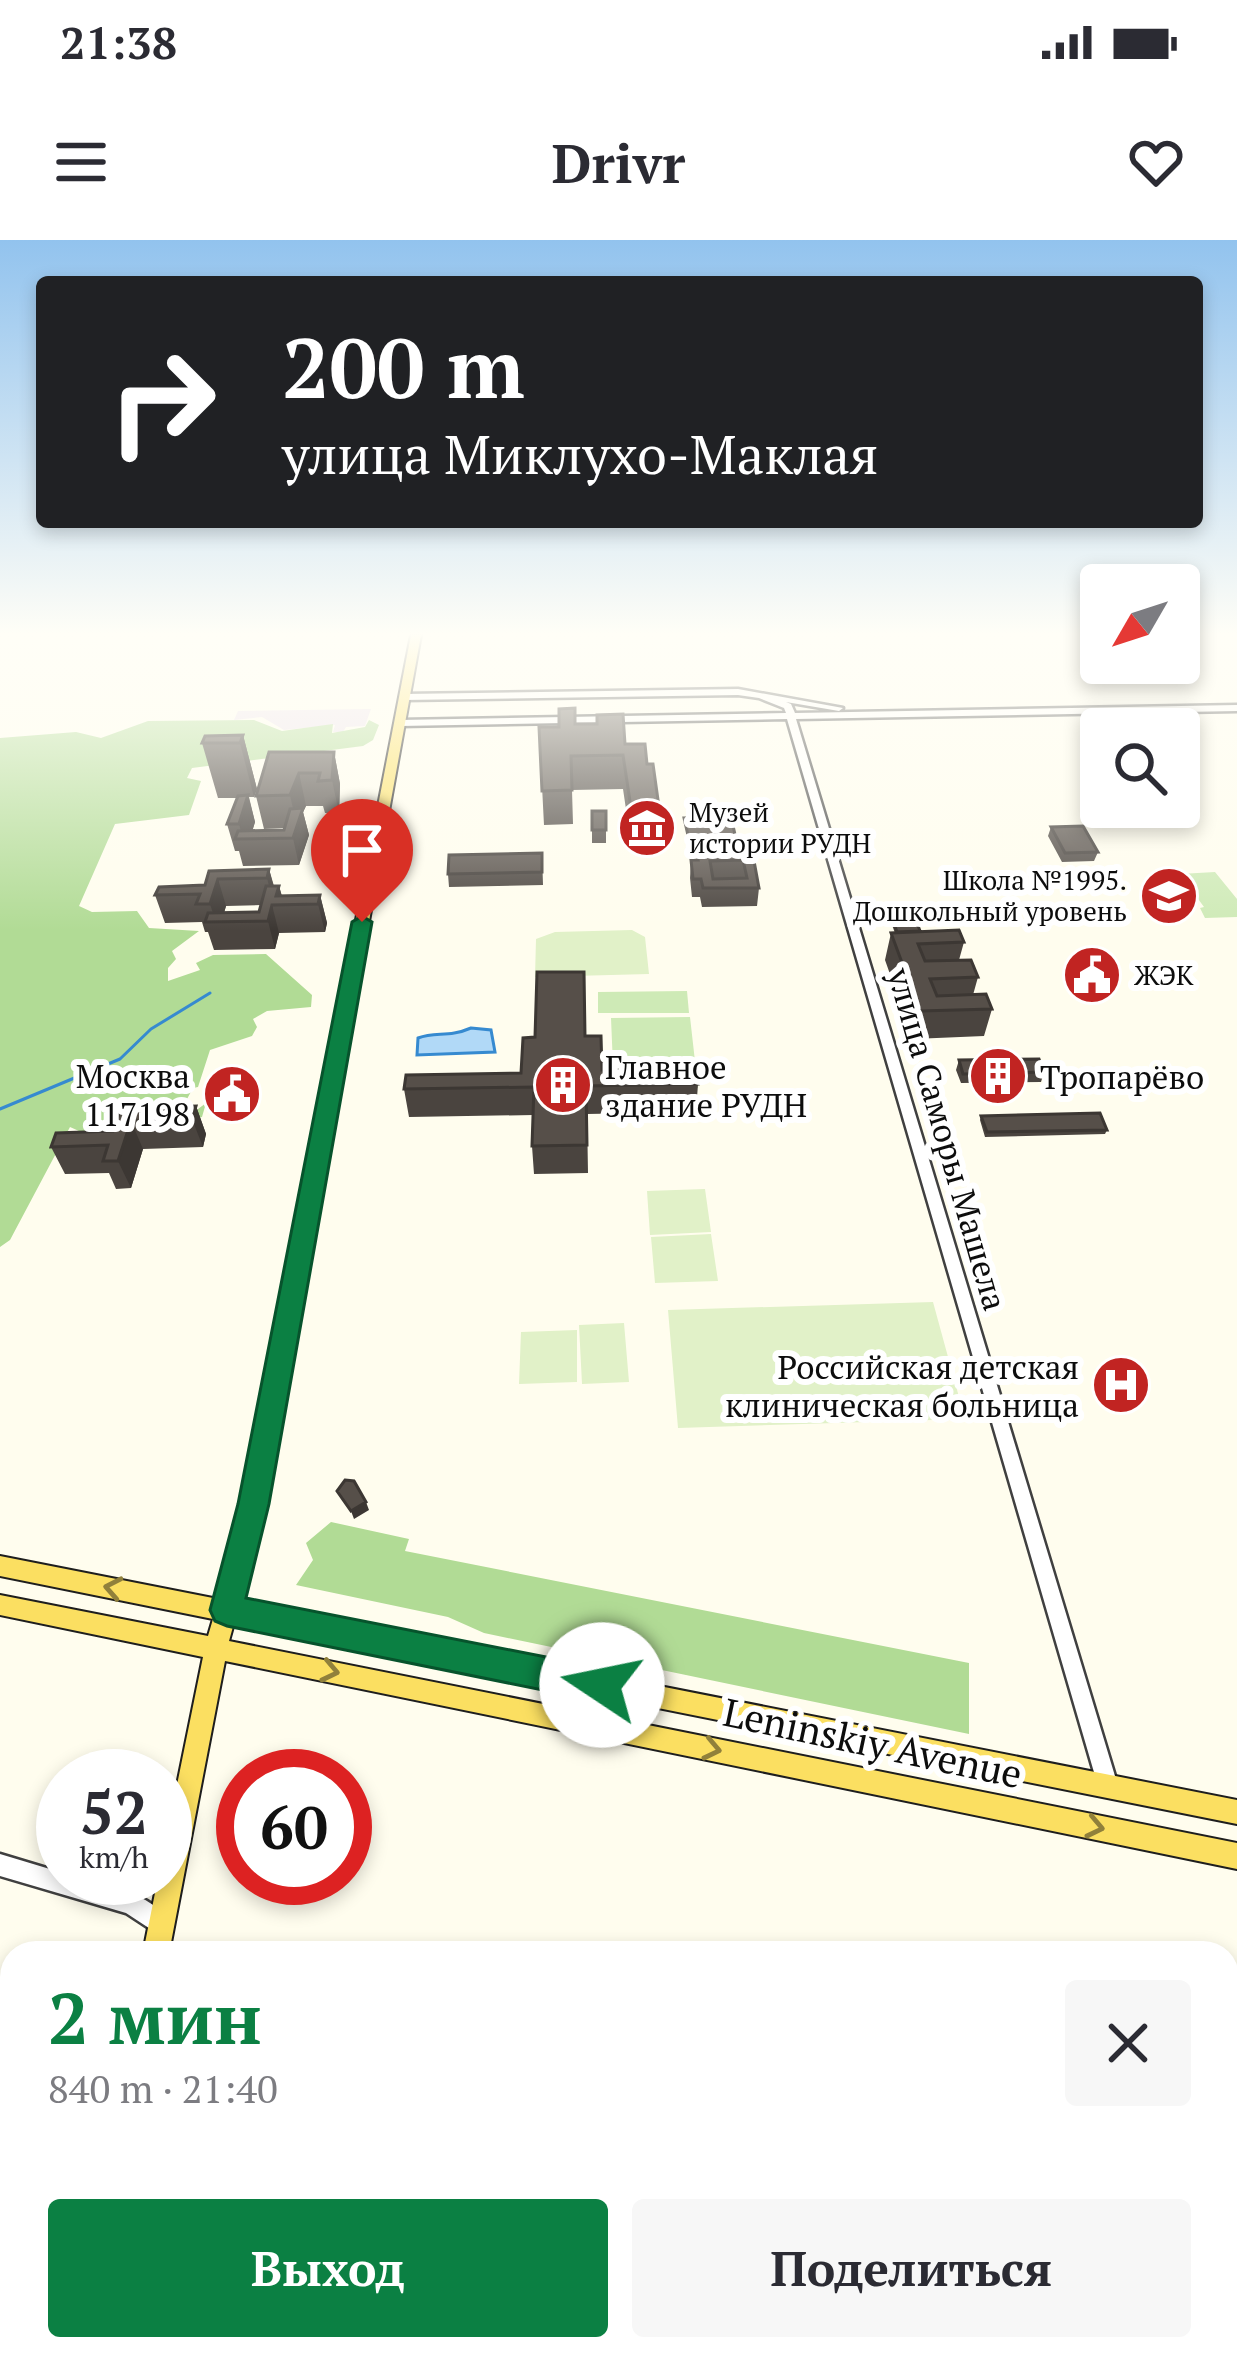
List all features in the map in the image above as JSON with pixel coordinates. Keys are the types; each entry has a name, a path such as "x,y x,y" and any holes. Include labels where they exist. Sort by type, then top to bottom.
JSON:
{"main road":[{"path":"158,1941 216,1648 253,1504 398,734"},
{"name":"Leninskiy Avenue","path":"0,1566 1237,1812"},
{"name":"Leninskiy Avenue","path":"0,1605 1237,1856"}],"street":[{"name":"улица Саморы Машела","path":"795,734 1108,1786"},
{"path":"0,1865 132,1904 160,1925"}],"green space":[{"path":"84,734 101,738 112,734 375,734 363,746 192,768 187,778 201,781 189,815 115,824 79,906 92,912 137,911 149,928 199,931 172,951 176,959 168,968 168,981 200,970 196,963 213,955 266,954 312,995 311,1007 267,1011 253,1019 257,1027 252,1036 210,1050 198,1087 181,1110 194,1112 206,1103 202,1117 143,1130 79,1131 70,1127 10,1240 0,1247 0,738"},
{"path":"1215,872 1237,899 1237,917 1205,918 1200,908 1204,907 1180,874"},
{"path":"632,930 645,937 649,974 535,977 536,939 555,932"},
{"path":"687,991 689,1013 598,1013 598,992"},
{"path":"690,1017 698,1088 614,1090 611,1018"},
{"path":"705,1189 711,1232 650,1235 647,1191"},
{"path":"711,1234 718,1281 655,1283 651,1237"},
{"path":"933,1302 965,1419 678,1428 668,1310"},
{"path":"624,1323 629,1382 582,1384 579,1325"},
{"path":"577,1330 577,1382 519,1384 521,1332"},
{"path":"331,1522 409,1539 405,1551 969,1663 969,1734 484,1633 448,1617 296,1585 313,1560 306,1543"}],"water":[{"path":"471,1028 491,1030 495,1052 417,1055 418,1038"}],"building":[{"path":"539,734 624,734 625,744 645,744 659,807 631,808 623,755 571,756 572,790 542,791"},
{"path":"243,735 240,743 202,743 205,736"},
{"path":"269,752 334,752 332,780 318,781 320,773 299,773 290,795 256,796"},
{"path":"248,795 239,824 227,824 238,796"},
{"path":"303,808 293,838 235,839 238,831 284,830 290,809"},
{"path":"592,811 606,811 606,830 592,830"},
{"path":"731,817 737,843 690,844 684,818"},
{"path":"1051,827 1084,828 1098,852 1065,853"},
{"path":"752,850 759,888 703,888 701,879 693,879 691,860 698,860 696,851","holes":["743,860 747,878 713,879 710,861"]},
{"path":"542,853 542,872 448,874 449,855"},
{"path":"269,869 267,878 218,879 210,904 196,904 200,894 155,895 159,887 205,885 209,871"},
{"path":"266,886 279,886 276,896 320,895 318,904 272,905 268,921 205,922 208,913 259,912"},
{"path":"916,920 920,931 897,932 893,921"},
{"path":"959,930 964,942 918,944 925,961 971,960 978,977 930,979 937,996 986,994 992,1009 920,1011 891,933"},
{"path":"537,972 584,972 585,1036 601,1036 602,1070 696,1069 698,1084 586,1086 587,1145 532,1146 534,1087 404,1089 406,1075 521,1073 523,1038 535,1037"},
{"path":"1039,1059 1044,1072 963,1074 959,1060"},
{"path":"196,1106 192,1119 131,1121 118,1161 103,1161 108,1145 51,1147 56,1133 113,1131 121,1108"},
{"path":"1100,1113 1107,1130 987,1132 981,1116"},
{"path":"345,1480 354,1481 366,1502 351,1511 337,1491"}],"waterway":[{"path":"0,1109 120,1059 151,1029 210,993"}],"place":[{"name":"Музей истории РУДН","path":"647,828"},
{"name":"Школа №1995. Дошкольный уровень","path":"1169,896"},
{"name":"ЖЭК","path":"1092,975"},
{"name":"Тропарёво","path":"998,1076"},
{"name":"Главное здание РУДН","path":"563,1085"},
{"name":"Москва 117198","path":"232,1094"},
{"name":"Российская детская клиническая больница","path":"1121,1385"}],"route":[{"path":"362,922 253,1504 227,1610 602,1685"}]}
